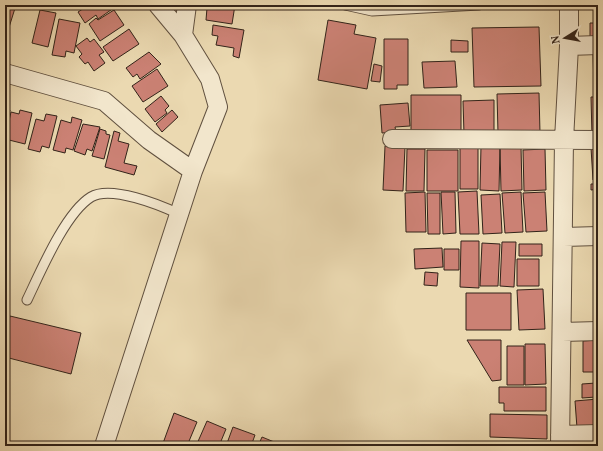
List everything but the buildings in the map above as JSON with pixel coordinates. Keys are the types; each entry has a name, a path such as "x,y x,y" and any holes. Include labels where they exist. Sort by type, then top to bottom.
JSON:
{"street":[{"path":"104,446 193,171 218,108 210,79 183,35 158,5"},
{"path":"183,35 187,5"},
{"path":"569,5 569,46 564,140 564,237 560,441 598,434"},
{"path":"569,46 598,45"},
{"path":"5,73 104,101 149,140 193,171"},
{"path":"392,139 598,140"},
{"path":"564,237 598,236"},
{"path":"562,332 598,331"}],"lane":[{"path":"345,5 372,11 479,5"},
{"path":"27,300 54,246 74,214 92,196 116,193 158,204 179,214"}]}
